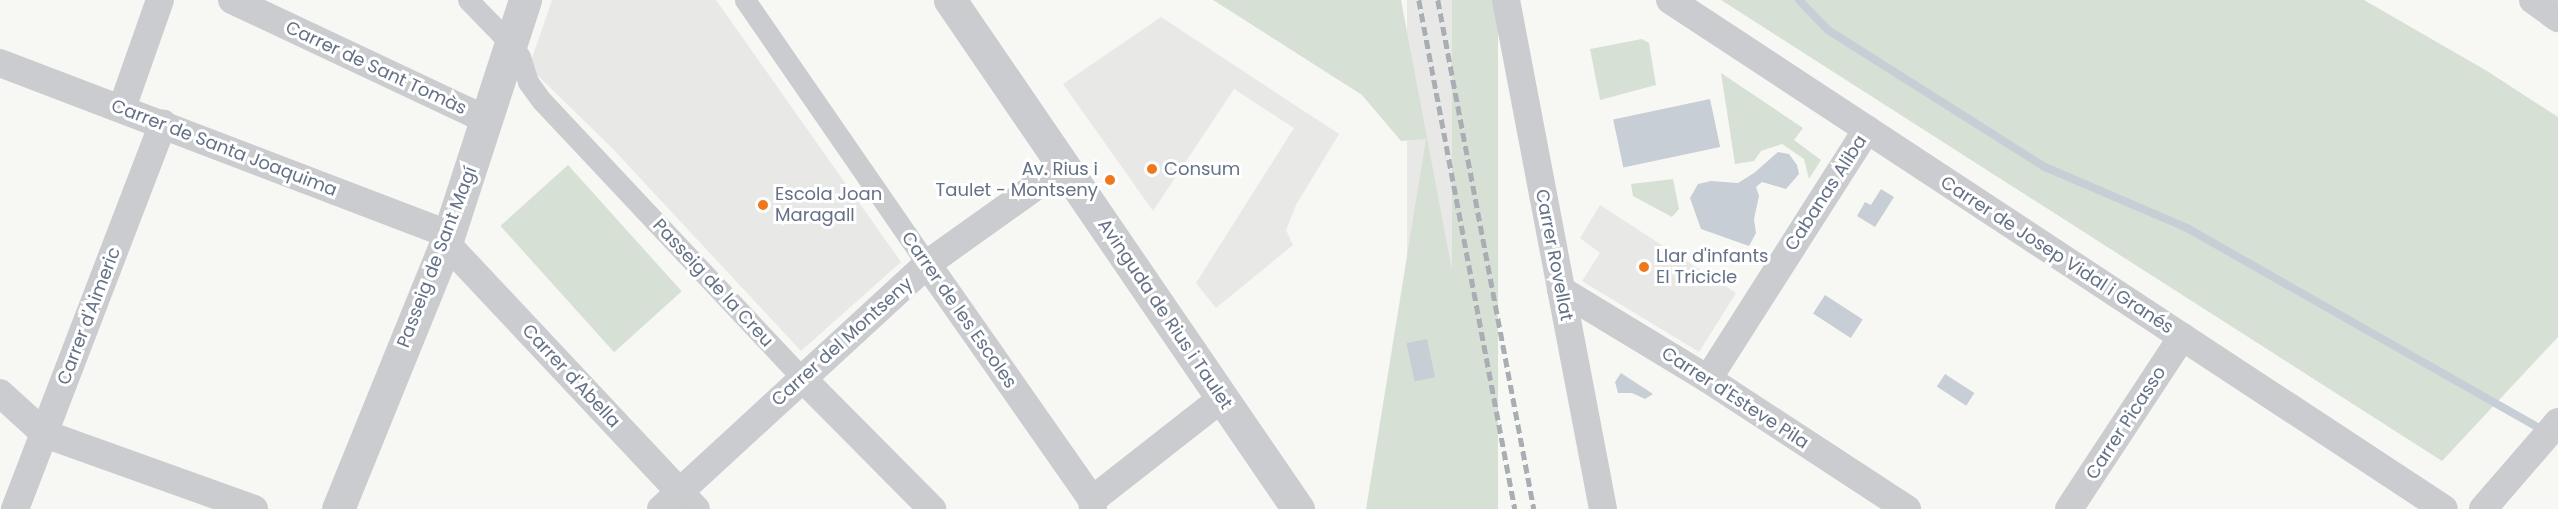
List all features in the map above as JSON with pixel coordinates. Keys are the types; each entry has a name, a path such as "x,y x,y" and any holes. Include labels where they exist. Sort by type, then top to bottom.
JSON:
{"street":[{"path":"122,108 160,0"},
{"name":"Carrer de Sant Tomàs","path":"232,0 487,120"},
{"name":"Passeig de la Creu","path":"468,0 511,44 520,57 528,82 543,101 802,378 932,509"},
{"name":"Passeig de Sant Magí","path":"338,509 447,239 525,0"},
{"name":"Carrer de les Escoles","path":"745,0 1093,505"},
{"name":"Avinguda de Rius i Taulet","path":"950,0 1298,509"},
{"name":"Carrer Rovellat","path":"1506,0 1603,509"},
{"name":"Carrer de Josep Vidal i Granés","path":"1670,0 2444,509"},
{"name":"Carrer de Santa Joaquima","path":"0,63 163,123 447,239"},
{"name":"Carrer d'Aimeric","path":"15,509 163,123"},
{"name":"Cabanas Aliba","path":"1708,379 1867,129"},
{"name":"Carrer del Montseny","path":"679,503 802,378 927,264 1063,167"},
{"name":"Carrer d'Abella","path":"447,239 679,503"},
{"name":"Carrer d'Esteve Pila","path":"1561,290 1708,379 1907,509"},
{"name":"Carrer Picasso","path":"2069,509 2182,337"},
{"path":"0,393 45,434 254,509"},
{"path":"1093,505 1222,398"},
{"path":"2486,506 2558,422"}],"shaded area":[{"name":"Escola Joan Maragall","path":"552,0 716,0 901,262 801,351 612,148 529,67"},
{"path":"1213,0 1401,0 1497,509 1366,509 1426,139 1401,141 1362,95"},
{"path":"1407,0 1452,0 1452,509 1407,509"},
{"path":"1452,0 1498,0 1498,509 1452,509"},
{"path":"1721,0 2364,0 2487,71 2558,117 2558,337 2442,461"},
{"name":"Consum","path":"1161,17 1339,134 1296,205 1286,230 1293,245 1216,308 1196,283 1294,128 1234,89 1153,211 1063,84"},
{"path":"1642,39 1649,43 1656,85 1600,100 1590,49"},
{"path":"1721,73 1803,128 1794,140 1821,160 1809,179 1804,159 1782,144 1761,151 1754,161 1735,164"},
{"path":"1710,99 1720,147 1623,168 1613,120"},
{"path":"1778,152 1789,154 1797,165 1799,174 1786,189 1762,182 1756,187 1759,196 1754,219 1756,233 1749,246 1701,229 1690,198 1698,184 1711,181 1738,183 1754,173"},
{"path":"568,165 682,291 614,352 500,226"},
{"path":"1673,179 1679,209 1672,217 1633,196 1631,184"},
{"path":"1881,189 1894,197 1875,227 1857,216 1865,202 1871,205"},
{"name":"Llar d'infants El Tricicle","path":"1600,205 1736,293 1699,352 1582,281 1600,253 1580,238"},
{"path":"1825,295 1863,320 1851,338 1813,313"},
{"path":"1427,339 1435,377 1415,382 1406,343"},
{"path":"1621,373 1653,394 1645,399 1632,393 1618,393 1615,382"},
{"path":"1945,374 1974,393 1966,406 1937,387"}],"waterway":[{"path":"1799,0 1828,30 2045,167 2187,228 2545,431"}],"railway":[{"path":"1419,0 1515,509"},
{"path":"1438,0 1534,509"}],"place":[{"name":"Consum","path":"1152,169"},
{"name":"Av. Rius i Taulet - Montseny","path":"1110,180"},
{"name":"Escola Joan Maragall","path":"763,205"},
{"name":"Llar d'infants El Tricicle","path":"1644,267"}]}
